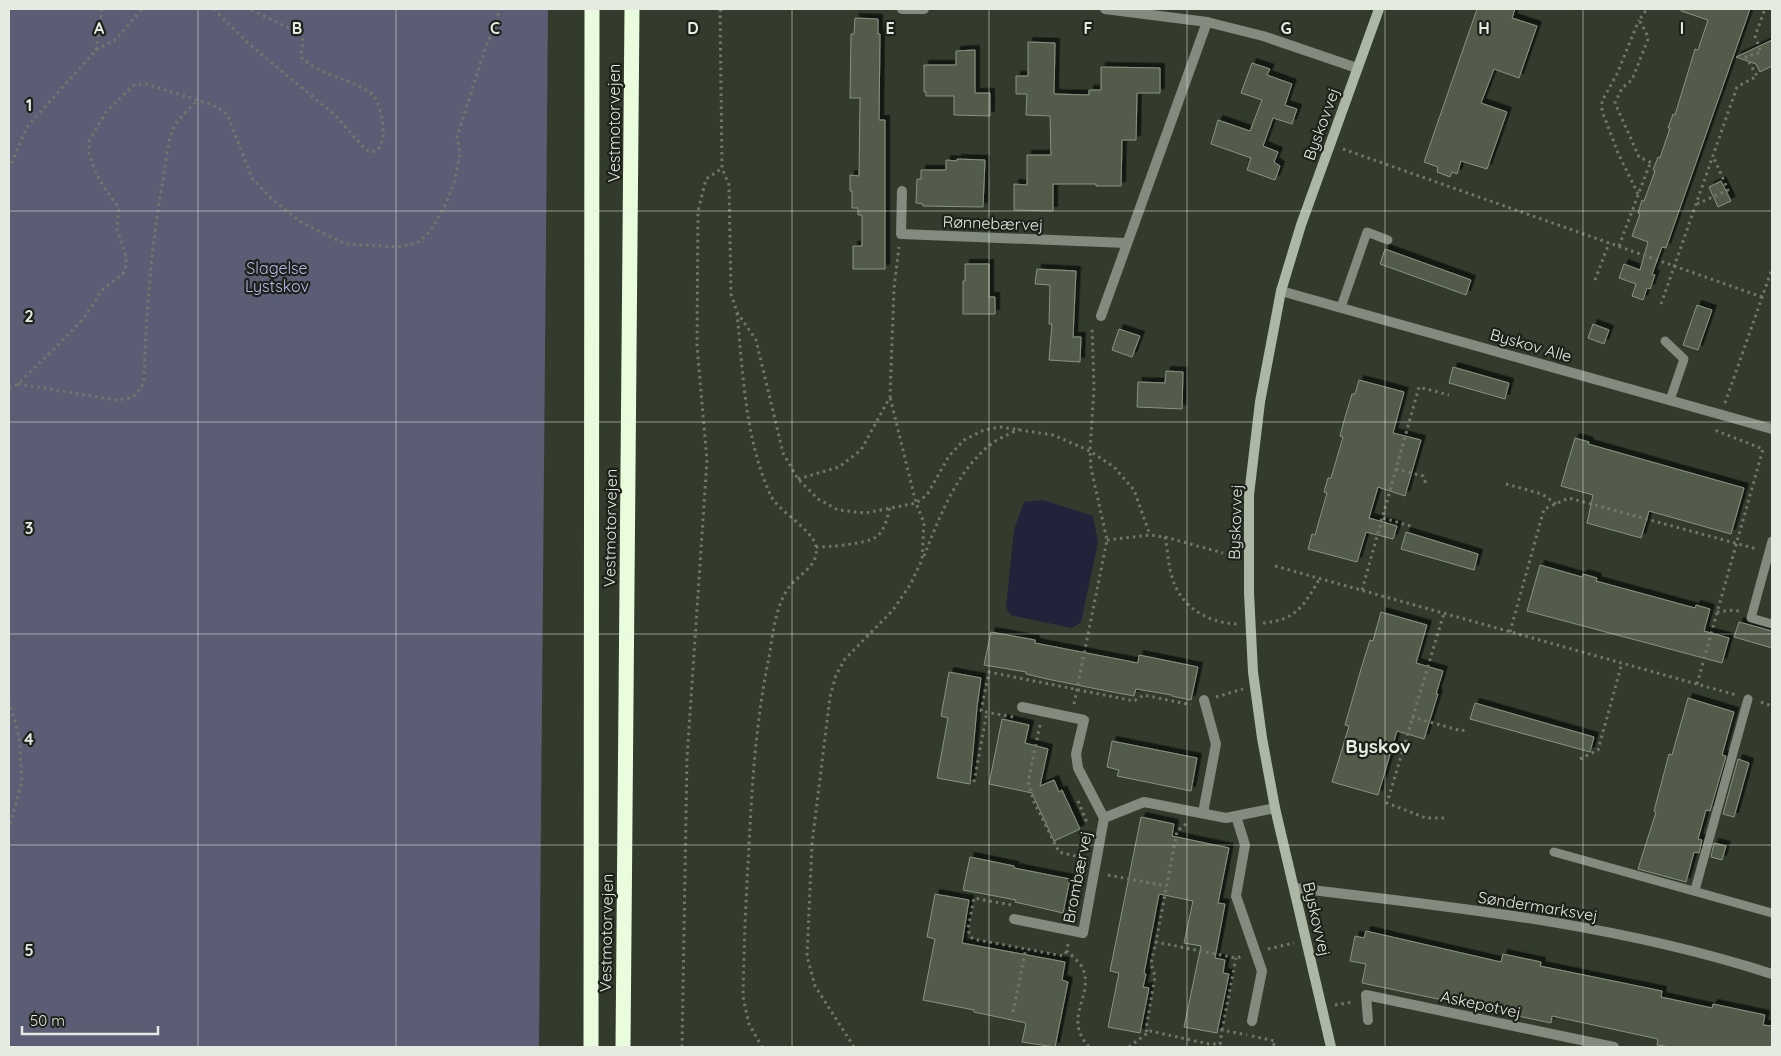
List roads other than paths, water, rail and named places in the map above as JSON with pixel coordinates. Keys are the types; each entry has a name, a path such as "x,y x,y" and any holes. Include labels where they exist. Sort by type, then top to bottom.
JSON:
{"highway":[{"name":"Vestmotorvejen","path":"591,1047 592,9"},
{"name":"Vestmotorvejen","path":"622,1047 632,9"}],"main road":[{"name":"Byskovvej","path":"1331,1047 1275,808 1262,738 1255,686 1249,593 1249,495 1260,402 1281,291 1302,225 1378,9"}],"street":[{"path":"902,9 924,9"},
{"path":"1106,9 1207,22 1262,36 1357,68"},
{"path":"1101,316 1207,22"},
{"name":"Rønnebærvej","path":"902,191 901,234 1127,243"},
{"name":"Byskov Alle","path":"1281,291 1772,430"},
{"path":"1203,813 1216,744 1204,700"},
{"name":"Brombærvej","path":"1014,919 1083,933 1104,818 1078,768 1076,754 1084,720 1022,707"},
{"name":"Brombærvej","path":"1104,818 1144,802 1226,818 1275,808"},
{"path":"1236,816 1245,846 1236,896 1262,971 1252,1021"},
{"name":"Søndermarksvej","path":"1295,888 1413,902 1562,924 1656,942 1736,962 1772,974"},
{"name":"Askepotvej","path":"1368,1020 1366,995 1614,1047"}],"lane":[{"path":"1341,307 1367,232 1388,240"},
{"path":"1665,341 1684,358 1670,400"},
{"path":"1772,541 1767,576 1751,618 1772,624"},
{"path":"1695,890 1748,699"},
{"path":"1554,852 1772,913"}],"district":[{"name":"Byskov","path":"1378,746"}],"park label":[{"name":"Slagelse Lystskov","path":"277,277"}]}
